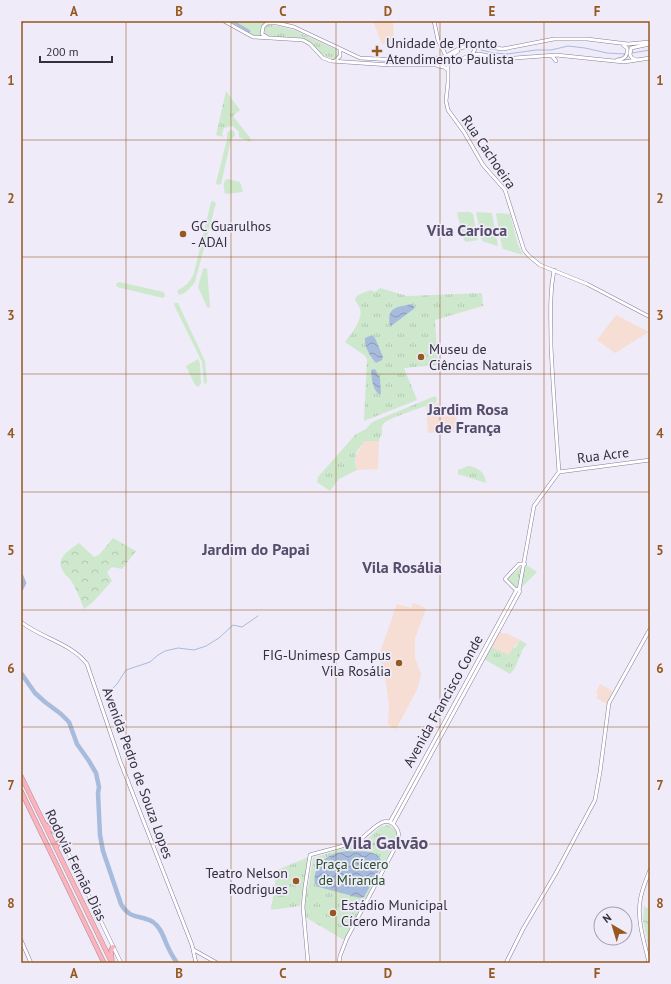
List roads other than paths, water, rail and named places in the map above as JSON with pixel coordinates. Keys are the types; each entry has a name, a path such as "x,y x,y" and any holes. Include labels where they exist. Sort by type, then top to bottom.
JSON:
{"highway":[{"name":"Rodovia Fernão Dias","path":"21,776 112,963"},
{"name":"Rodovia Fernão Dias","path":"21,791 104,963"},
{"path":"44,824 60,836"},
{"path":"56,848 58,843 62,841"},
{"path":"112,963 111,950 113,948"}],"main road":[{"path":"224,21 250,36 270,39 300,40 306,42 323,58 334,62 436,66 444,67 448,70"},
{"name":"Rua Cachoeira","path":"434,21 438,40 446,56 448,64 446,101 448,110 464,132 483,165 505,190 524,250 540,265 587,284 650,317"},
{"path":"270,39 263,36 263,27 267,23 276,22 294,27 355,56 367,59 418,61 446,56 464,46 469,45 480,45 503,49 554,39 579,39 617,44 650,43"},
{"path":"637,60 630,57 629,53 631,48 650,43"},
{"path":"609,61 622,59 627,55 627,47 617,44"},
{"path":"469,45 474,47 476,50 472,55"},
{"path":"448,64 450,57 464,46"},
{"path":"334,62 338,60 340,56 339,49"},
{"path":"436,66 448,64 472,55 482,55 502,59 552,56 624,62 650,58"},
{"path":"552,56 556,60"},
{"path":"554,270 550,286 552,392 559,472"},
{"name":"Rua Acre","path":"559,472 650,460"},
{"name":"Avenida Francisco Conde","path":"392,823 518,591 525,564 534,506 559,472"},
{"path":"518,591 505,579 524,559 527,550"},
{"path":"520,564 525,564"},
{"name":"Avenida Pedro de Souza Lopes","path":"21,622 32,630 77,654 87,664 120,761 194,950 196,963"},
{"path":"506,963 556,873 594,800 598,784 609,703 650,629"},
{"path":"308,963 303,907 310,855 360,840 382,822 392,823 396,827 399,834 397,844 347,938 339,963"},
{"path":"60,836 121,963"},
{"path":"649,963 643,938 640,904 643,887 650,870"},
{"path":"21,940 31,963"},
{"path":"194,950 217,963"}],"water":[{"path":"412,304 415,308 391,326 390,325 390,314 395,308"},
{"path":"372,335 375,338 383,357 382,360 376,363 365,344 365,338"},
{"path":"375,369 380,378 381,394 377,392 373,384 371,370"},
{"name":"Praça Cícero de Miranda","path":"347,851 374,853 381,860 382,865 364,897 360,898 319,887 315,884 315,874 322,862 334,854"}],"waterway":[{"path":"232,21 249,31"},
{"path":"481,50 507,54 536,50 551,50 568,46 607,53 625,54"},
{"path":"632,53 650,50"},
{"path":"21,576 24,583 21,589"},
{"path":"105,699 107,694 117,684 126,670 150,662 165,651 178,648 194,650 206,646 219,638 233,625 242,627 258,616"},
{"path":"21,673 35,693 69,722 77,744 96,773 99,787 100,835 103,851 121,904 128,913 153,922 156,925 161,931 177,963"}],"place":[{"name":"Unidade de Pronto Atendimento Paulista","path":"377,51"},
{"name":"GC Guarulhos - ADAI","path":"183,234"},
{"name":"Museu de Ciências Naturais","path":"421,357"},
{"name":"FIG-Unimesp Campus Vila Rosália","path":"399,663"},
{"name":"Teatro Nelson Rodrigues","path":"296,881"},
{"name":"Estádio Municipal Cícero Miranda","path":"333,913"}],"district":[{"name":"Vila Carioca","path":"467,230"},
{"name":"Jardim Rosa de França","path":"468,418"},
{"name":"Jardim do Papai","path":"256,549"},
{"name":"Vila Rosália","path":"402,567"},
{"name":"Vila Galvão","path":"385,842"}]}
